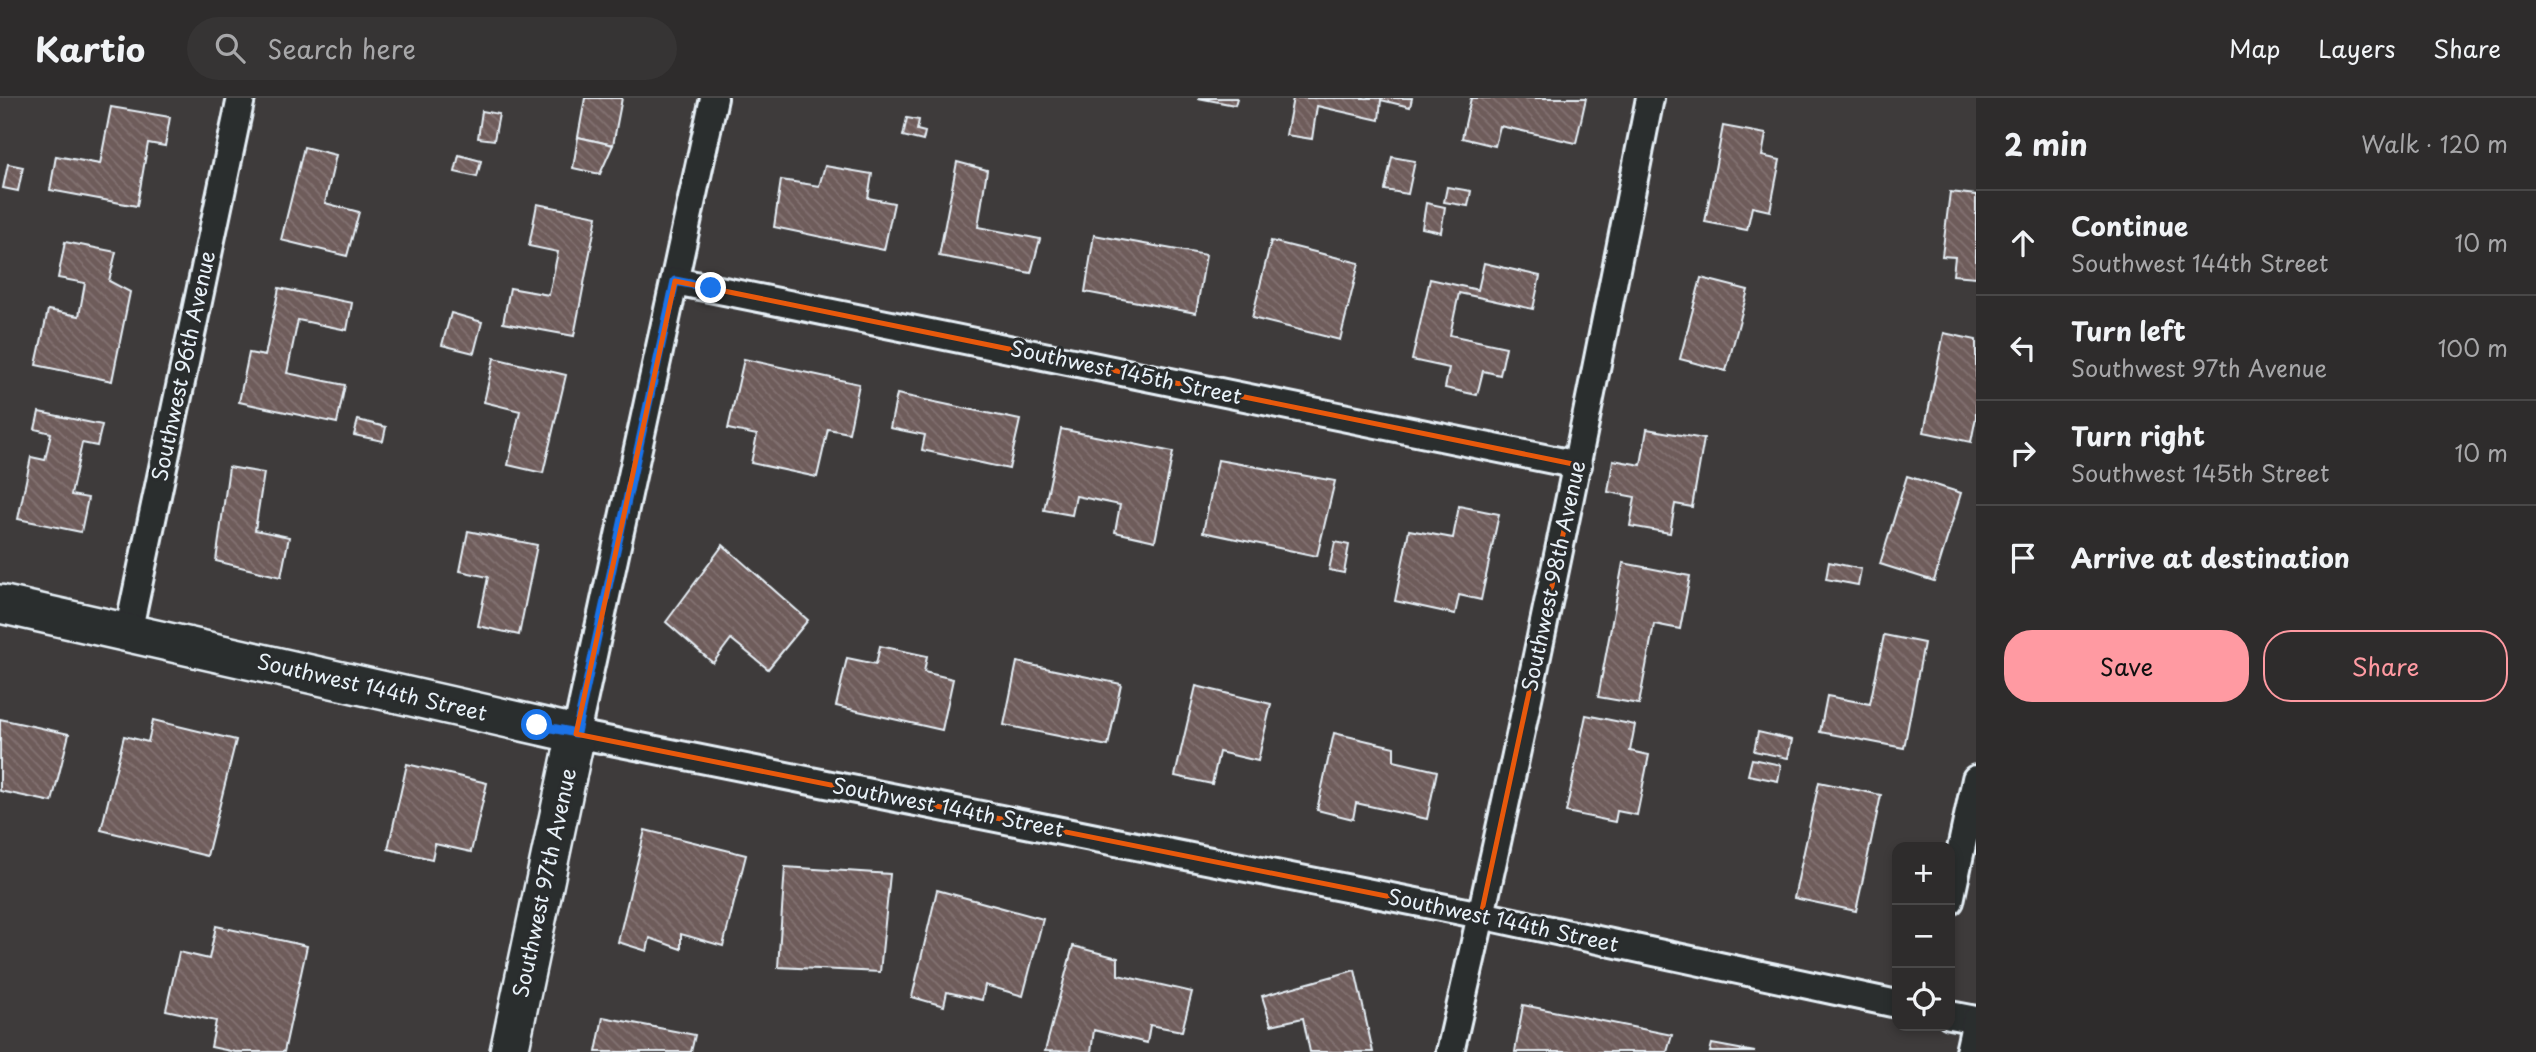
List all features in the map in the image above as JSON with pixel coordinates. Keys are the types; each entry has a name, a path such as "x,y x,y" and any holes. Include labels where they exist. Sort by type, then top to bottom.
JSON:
{"street":[{"name":"Southwest 96th Avenue","path":"128,633 241,98"},
{"name":"Southwest 97th Avenue","path":"509,1052 714,98"},
{"name":"Southwest 98th Avenue","path":"1450,1052 1578,465 1650,98"},
{"name":"Southwest 145th Street","path":"675,281 1578,465"},
{"name":"Southwest 144th Street","path":"0,604 576,733 1482,915 1892,1003"},
{"path":"1955,878 1976,779"},
{"path":"1955,1016 1976,1020 1969,1052"}],"highlighted area":[{"path":"675,281 1578,465 1481,915 576,734"}],"building":[{"path":"585,98 622,98 613,145 578,137"},
{"path":"1198,98 1237,98 1235,105"},
{"path":"1293,98 1412,98 1410,107 1381,100 1379,120 1317,106 1312,139 1286,135"},
{"path":"1471,98 1586,98 1576,143 1500,126 1495,146 1462,138"},
{"path":"111,107 170,117 165,146 148,143 137,206 50,190 56,156 100,164"},
{"path":"482,111 499,114 494,140 478,138"},
{"path":"907,118 919,120 917,130 925,132 923,141 903,136"},
{"path":"1723,126 1766,134 1762,156 1780,160 1770,211 1752,207 1747,230 1705,222"},
{"path":"578,137 613,145 600,174 573,168"},
{"path":"304,147 336,155 325,203 359,212 347,256 281,240"},
{"path":"459,155 481,161 477,177 455,172"},
{"path":"1392,157 1415,161 1408,194 1385,190"},
{"path":"957,162 987,170 978,227 1040,239 1031,273 939,256"},
{"path":"8,164 23,167 18,191 3,188"},
{"path":"825,166 872,174 868,198 894,203 884,250 774,227 781,180 819,186"},
{"path":"1447,187 1471,191 1468,206 1444,202"},
{"path":"1950,192 1976,195 1976,277 1953,275 1955,257 1942,256"},
{"path":"1426,203 1445,207 1441,232 1422,228"},
{"path":"537,204 597,216 574,336 503,323 510,288 549,295 558,252 529,246"},
{"path":"1094,235 1206,255 1196,313 1085,292"},
{"path":"1271,241 1359,263 1340,340 1252,318"},
{"path":"65,242 116,252 109,281 130,292 112,381 36,365 48,310 79,316 85,283 58,278"},
{"path":"1484,263 1540,276 1533,309 1459,293 1450,335 1506,347 1500,375 1483,371 1477,395 1445,388 1449,368 1412,360 1430,279 1478,290"},
{"path":"1701,278 1748,290 1726,371 1680,359"},
{"path":"279,288 352,303 347,330 298,320 287,373 345,385 337,423 239,402 249,353 265,356"},
{"path":"451,313 482,322 474,353 442,345"},
{"path":"1944,333 1976,340 1976,417 1971,442 1924,432"},
{"path":"494,358 566,375 543,473 508,465 520,411 484,402"},
{"path":"744,359 859,384 849,433 828,429 817,477 751,463 757,435 728,429"},
{"path":"897,394 1020,420 1009,469 922,450 925,435 890,428"},
{"path":"39,412 102,425 97,446 82,443 71,495 88,498 81,532 18,519 31,457 45,460 51,433 35,429"},
{"path":"358,420 386,427 383,441 354,435"},
{"path":"1061,429 1173,452 1155,541 1115,532 1120,505 1076,496 1072,515 1044,510"},
{"path":"1647,429 1704,439 1692,507 1675,504 1670,533 1630,526 1635,497 1608,492 1613,460 1641,465"},
{"path":"1218,460 1335,481 1317,556 1203,532"},
{"path":"229,467 264,473 255,530 289,537 281,577 216,561"},
{"path":"1907,476 1961,493 1934,581 1880,564"},
{"path":"1459,506 1499,514 1481,600 1459,595 1455,614 1395,601 1409,530 1453,538"},
{"path":"468,531 537,545 519,635 478,626 488,577 460,571"},
{"path":"1335,542 1349,545 1344,573 1329,570"},
{"path":"723,545 808,620 768,669 731,639 713,663 666,622"},
{"path":"1829,562 1861,569 1858,585 1826,579"},
{"path":"1623,563 1690,576 1680,629 1654,624 1639,704 1598,697"},
{"path":"1884,635 1924,643 1904,748 1820,732 1827,696 1870,704"},
{"path":"880,646 927,656 924,672 953,679 942,730 836,706 847,658 876,664"},
{"path":"1017,662 1121,684 1108,746 1004,725"},
{"path":"1196,686 1271,704 1258,761 1219,752 1212,784 1175,776"},
{"path":"1586,715 1635,725 1630,751 1649,755 1637,815 1617,811 1615,822 1566,812"},
{"path":"0,719 69,734 52,802 0,791"},
{"path":"153,720 236,740 207,856 101,830 124,736 148,742"},
{"path":"1758,732 1792,740 1788,758 1754,751"},
{"path":"1334,733 1394,747 1394,761 1437,771 1427,819 1356,803 1353,819 1317,810"},
{"path":"1752,759 1781,765 1778,781 1748,775"},
{"path":"407,764 487,783 471,852 435,844 432,859 388,849"},
{"path":"1819,782 1881,795 1856,911 1794,898"},
{"path":"645,830 746,855 723,946 681,934 681,949 650,938 647,951 618,942"},
{"path":"785,867 890,874 880,972 778,967"},
{"path":"937,890 1043,919 1023,996 985,985 982,1000 947,992 944,1006 912,997"},
{"path":"216,926 307,946 284,1052 235,1052 211,1047 216,1021 166,1010 179,952 209,959"},
{"path":"1073,946 1118,958 1118,975 1192,992 1182,1031 1150,1025 1147,1043 1094,1030 1091,1052 1045,1051"},
{"path":"1355,970 1373,1052 1310,1052 1303,1018 1271,1025 1262,996"},
{"path":"1523,1005 1672,1035 1667,1052 1515,1052"},
{"path":"603,1017 695,1035 691,1052 596,1052"},
{"path":"1712,1044 1755,1052 1710,1052"}],"route":[{"path":"537,725 576,733 675,281 711,288"}]}
